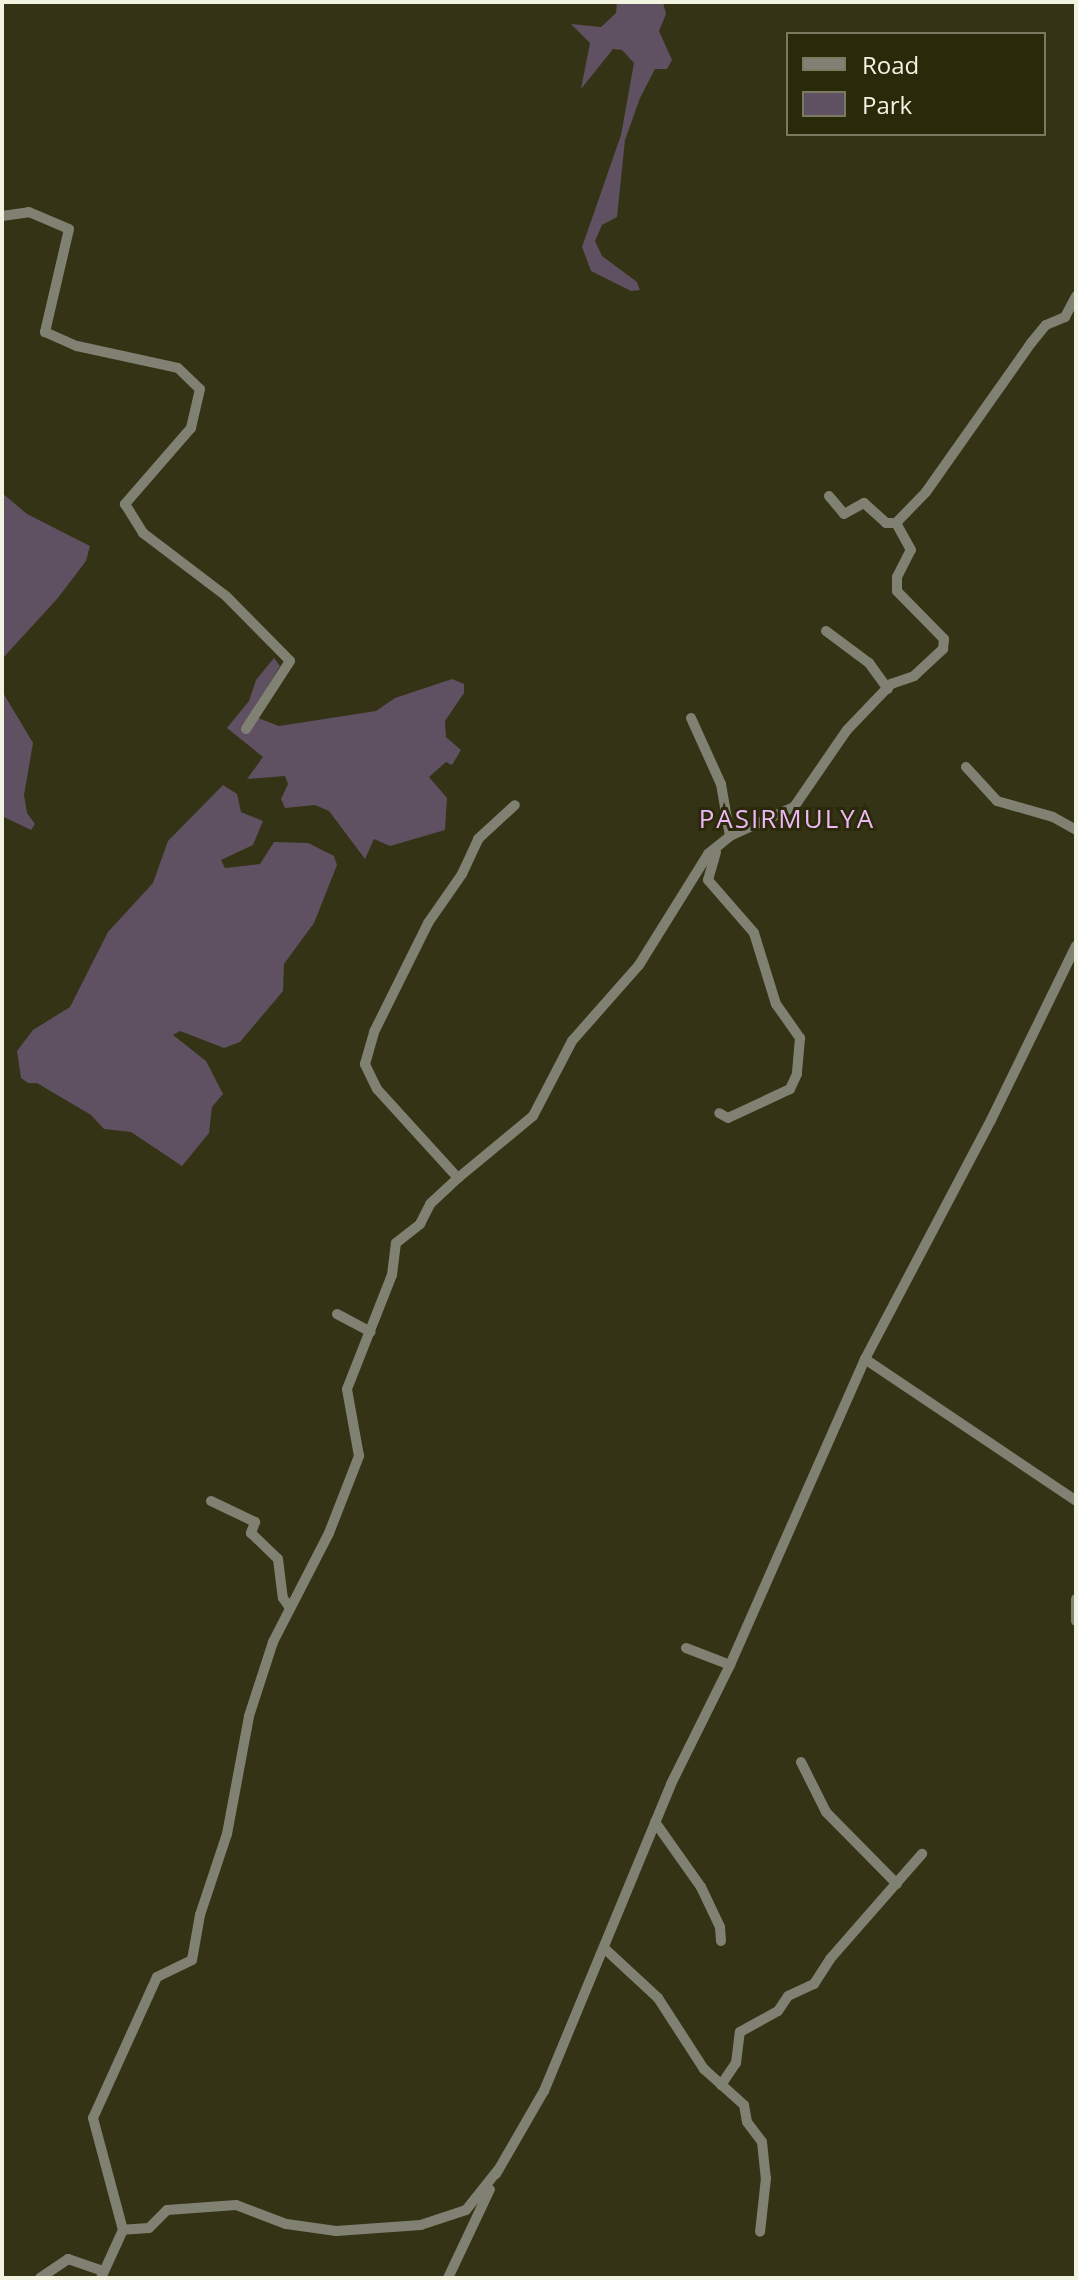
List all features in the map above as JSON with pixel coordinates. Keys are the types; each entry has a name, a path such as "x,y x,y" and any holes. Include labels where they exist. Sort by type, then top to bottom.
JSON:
{"street":[{"path":"2,216 29,212 69,229 45,332 77,346 178,368 200,389 191,428 125,504 143,533 226,596 290,661 246,729"},
{"path":"896,523 926,492 1032,342 1046,325 1065,317 1076,296"},
{"path":"829,496 844,514 864,503 885,522 896,523"},
{"path":"40,2278 68,2259 102,2274 123,2230 93,2118 157,1977 192,1960 200,1915 227,1834 249,1716 290,1608 329,1533 359,1456 347,1389 371,1332 400,1236 420,1224 430,1204 533,1116 572,1041 639,965 708,854 725,839 794,807 831,748 888,689 926,667 946,645 897,591 897,577 911,550 896,523"},
{"path":"826,631 869,663 888,689"},
{"path":"691,718 721,784 725,839 708,880 754,933 776,1004 800,1038 797,1074 790,1089 725,1120 719,1113"},
{"path":"966,767 997,801 1053,817 1076,830"},
{"path":"458,1178 377,1089 365,1064 374,1032 428,923 462,874 478,839 515,805"},
{"path":"448,2278 498,2170 544,2091 655,1822 730,1665 865,1359 991,1120 1076,946"},
{"path":"337,1314 371,1332"},
{"path":"865,1359 1076,1501"},
{"path":"211,1501 255,1522 252,1535 278,1559 290,1608"},
{"path":"1076,1599 1076,1621"},
{"path":"686,1648 730,1665"},
{"path":"801,1762 826,1812 897,1884"},
{"path":"655,1822 701,1887 720,1927 721,1941"},
{"path":"721,2085 736,2063 740,2032 778,2011 788,1996 814,1984 830,1959 922,1854"},
{"path":"604,1948 658,1998 700,2064 744,2105 747,2122 762,2140 766,2178 760,2232"},
{"path":"123,2230 149,2228 167,2210 236,2205 286,2224 336,2231 421,2225 466,2210 498,2170"}],"green space":[{"path":"617,2 663,2 666,14 659,31 672,60 667,69 655,69 640,98 625,140 617,217 602,225 595,241 602,256 637,282 640,290 631,291 591,271 582,247 621,135 634,63 622,50 613,49 581,89 590,43 571,24 601,27 616,13"},
{"path":"2,493 27,514 90,546 86,561 57,599 2,659"},
{"path":"274,658 280,666 250,715 279,726 376,711 395,698 452,679 464,684 464,693 445,721 446,737 461,750 452,765 446,762 429,777 447,798 445,830 390,846 374,839 365,859 329,811 315,805 285,808 281,799 288,784 285,776 247,779 263,757 227,728 249,701 256,680"},
{"path":"2,691 33,743 24,795 27,813 35,824 31,830 2,816"},
{"path":"223,785 237,794 241,812 263,821 253,845 221,860 225,868 260,864 274,842 308,843 334,856 337,865 314,923 284,964 283,991 240,1042 224,1048 180,1031 173,1035 206,1061 223,1094 212,1107 209,1133 182,1166 131,1132 104,1129 91,1115 37,1083 28,1083 21,1078 17,1051 33,1030 70,1007 108,932 153,883 168,841"}],"district":[{"name":"PASIRMULYA","path":"787,819"}]}
